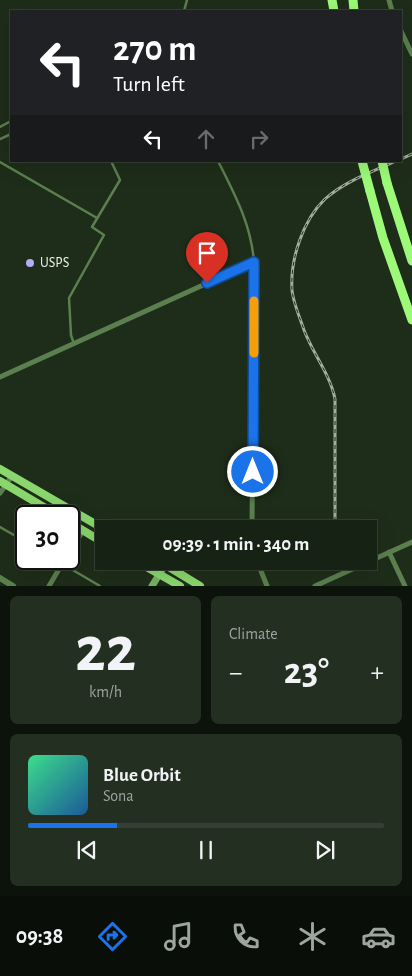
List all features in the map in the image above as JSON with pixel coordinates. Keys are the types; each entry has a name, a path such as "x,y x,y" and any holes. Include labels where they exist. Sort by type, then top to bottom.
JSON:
{"highway":[{"path":"362,162 383,238 412,320"},
{"path":"382,162 412,261"}],"main road":[{"path":"0,469 95,524"},
{"path":"3,482 41,505"},
{"path":"80,528 95,537"},
{"path":"151,570 180,586"},
{"path":"153,586 160,570"},
{"path":"174,570 200,586"}],"street":[{"path":"402,33 412,54"},
{"path":"0,377 254,262 252,520"},
{"path":"0,493 3,482 12,476"},
{"path":"80,535 83,530"},
{"path":"315,586 412,542"},
{"path":"389,552 405,586"},
{"path":"49,586 59,570"},
{"path":"262,570 268,586"},
{"path":"0,578 13,586"}],"lane":[{"path":"0,162 97,218"},
{"path":"74,344 71,335 69,298 104,235 92,227 120,180 111,162"},
{"path":"218,162 247,222 254,262"},
{"path":"0,527 15,536"},
{"path":"77,570 100,586"}],"railway":[{"path":"402,159 412,154"},
{"path":"335,520 335,399 333,390 308,339 295,305 292,290 293,266 304,229 325,199 350,182 394,162"}],"slow traffic":[{"path":"254,301 254,353"}],"place":[{"name":"USPS","path":"30,263"}],"route":[{"path":"207,283 254,262 253,472"}]}
